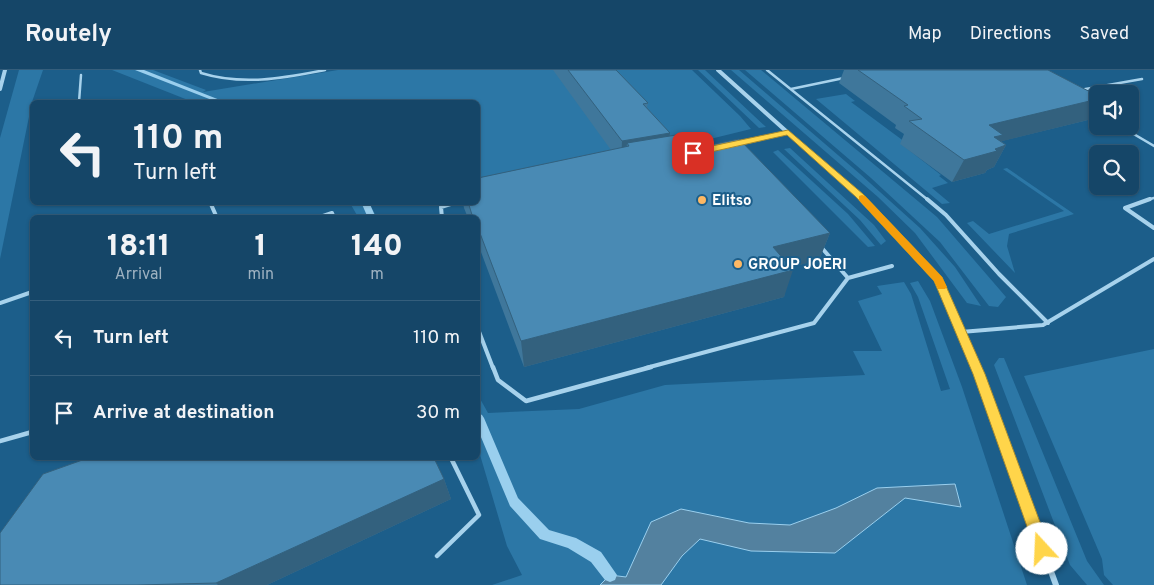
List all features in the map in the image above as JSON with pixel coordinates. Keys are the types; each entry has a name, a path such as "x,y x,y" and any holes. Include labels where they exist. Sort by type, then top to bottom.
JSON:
{"street":[{"path":"0,90 6,70"},
{"path":"718,70 859,196 938,280 979,374 1056,585"}],"lane":[{"path":"200,70 201,73 216,79 237,82 258,82 325,70"},
{"path":"767,70 946,216 998,274 1048,322"},
{"path":"79,100 81,74"},
{"path":"791,90 849,77"},
{"path":"1075,91 1142,79"},
{"path":"731,146 788,132"},
{"path":"1135,135 1154,146"},
{"path":"1154,198 1125,208 1154,228"},
{"path":"442,215 441,206 445,205"},
{"path":"815,241 848,278"},
{"path":"961,332 1043,325 1154,258"},
{"path":"480,334 498,380 526,401 814,323 848,278 892,266"},
{"path":"0,303 30,293"},
{"path":"0,441 30,433"},
{"path":"437,556 479,515 452,460"}],"shaded area":[{"path":"19,70 43,70 33,100 30,100 30,112 0,259 0,138"},
{"path":"112,70 153,70 206,90 203,92 338,70 692,70 751,129 706,140 698,132 480,178 480,100 188,100"},
{"path":"698,70 705,70 766,127 759,128"},
{"path":"731,70 739,70 920,228 955,267 981,306 967,303 915,233 878,197"},
{"path":"745,70 761,70 937,217 1006,297 998,307 989,306 940,242 871,178"},
{"path":"846,94 855,101 851,102 905,142 901,144 941,175 939,176 948,183 932,188 950,203 942,204 816,99"},
{"path":"790,148 874,225 886,241 881,245 860,220 784,149"},
{"path":"778,150 848,214 875,246 868,247 773,152"},
{"path":"1007,168 1074,214 1009,234 1007,246 1015,273 967,223 973,221 989,234 1064,211 1003,169"},
{"path":"351,205 369,205 376,215 357,215"},
{"path":"918,281 930,301 962,387 1027,585 492,585 522,575 507,546 480,455 480,399 488,413 579,409 665,385 865,375 853,351 882,351 858,301 882,294 877,286 904,282 911,294 941,391 950,389 918,297 910,283"},
{"path":"1154,349 1154,585 1113,585 1104,575 1102,559 1024,376"},
{"path":"999,358 1004,358 1087,561 1104,585 1087,585 1070,565 994,365"},
{"path":"955,484 961,507 905,498 835,553 751,551 700,539 682,556 661,585 600,585 610,575 626,577 651,522 681,509 749,523 790,525 836,508 877,488"}],"building":[{"path":"568,70 616,70 648,103 643,104 670,133 622,141"},
{"path":"858,70 1048,70 1089,91 1089,101 989,125 1003,135 994,137 1006,145 995,149 997,151 964,160 909,121 922,119 904,106 908,105"},
{"path":"676,135 690,149 739,139 830,233 773,247 793,270 521,341 480,233 480,215 472,215 469,205 480,205 480,178 629,146 627,143"},
{"path":"82,460 435,460 444,479 216,583 0,585 0,533 43,474"}],"waterway":[{"path":"138,70 217,100"},
{"path":"366,205 371,215"},
{"path":"480,423 514,502 545,535 571,542 596,557 610,575"}],"slow traffic":[{"path":"862,198 938,280 941,287"}],"place":[{"name":"Elitso","path":"702,200"},
{"name":"GROUP JOERI","path":"738,264"}],"route":[{"path":"693,153 760,140 788,132 859,196 938,280 979,374 1042,549"}]}
